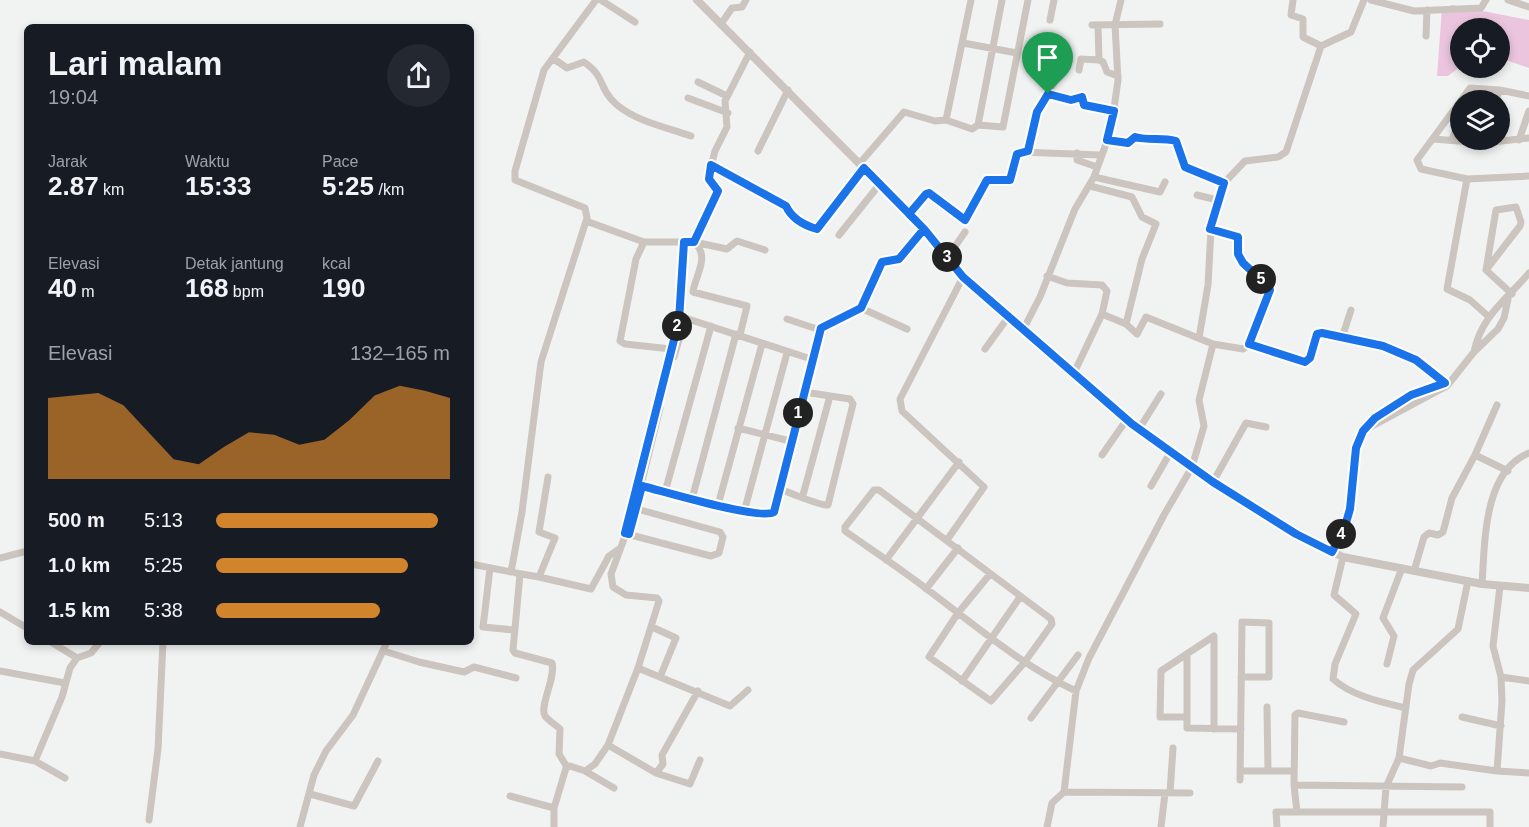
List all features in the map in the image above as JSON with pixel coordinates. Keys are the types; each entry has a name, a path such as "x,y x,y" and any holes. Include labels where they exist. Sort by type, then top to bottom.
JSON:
{"street":[{"path":"511,572 522,512 542,362 586,221 585,208 514,178 544,70 596,0"},
{"path":"601,0 635,21"},
{"path":"697,0 924,229 963,277 1127,419 1170,453 1296,534 1343,557 1482,584 1529,588"},
{"path":"722,24 732,8 742,7 746,0"},
{"path":"946,120 970,0"},
{"path":"978,125 1002,0"},
{"path":"711,165 786,206 789,214 798,221 817,229 904,112 935,121 946,120 972,129 978,125 1003,127 1028,0"},
{"path":"1050,20 1054,0"},
{"path":"1024,328 1075,209 1094,177 1107,140 1114,111 1118,76 1116,25 1121,0"},
{"path":"1293,0 1291,15 1303,19 1303,37 1321,45 1351,32 1364,0"},
{"path":"1371,0 1396,8 1427,10 1481,8 1486,0"},
{"path":"1396,8 1399,0"},
{"path":"1508,0 1529,7"},
{"path":"1426,36 1427,10"},
{"path":"1099,60 1095,25 1160,24"},
{"path":"963,43 1017,53"},
{"path":"1199,338 1208,285 1210,229 1224,183 1245,161 1278,157 1286,152 1321,45"},
{"path":"694,242 718,191 709,179 711,165 727,127 728,113 725,103 727,96 750,52"},
{"path":"554,58 567,68 584,62 598,74 610,98 621,108 691,136"},
{"path":"1079,70 1081,59 1099,60 1103,61 1108,73 1118,76"},
{"path":"1028,151 1037,112 1056,79"},
{"path":"698,82 727,96"},
{"path":"1500,90 1470,88 1464,93 1417,160 1418,167 1467,179 1529,176"},
{"path":"758,151 788,90"},
{"path":"1510,92 1529,96"},
{"path":"1048,94 1071,100 1082,97 1084,105 1114,111"},
{"path":"688,98 728,113"},
{"path":"1519,140 1529,111"},
{"path":"1107,140 1128,143 1135,137 1147,141 1164,138 1175,140 1185,167 1224,183"},
{"path":"1510,140 1529,138"},
{"path":"1433,139 1450,140"},
{"path":"909,214 929,193 965,220 987,180 1010,180 1017,154 1028,151 1100,155"},
{"path":"1077,153 1077,160 1097,167"},
{"path":"1094,177 1160,192 1165,182"},
{"path":"1467,179 1447,289 1470,300 1488,316"},
{"path":"839,235 879,185"},
{"path":"1090,186 1132,197 1142,218 1156,224 1142,259 1126,324"},
{"path":"1197,195 1217,200"},
{"path":"1516,207 1521,222 1520,226 1485,270 1496,210 1516,207"},
{"path":"586,221 645,242 694,242 727,249 737,241 765,250"},
{"path":"642,486 744,512 768,515 774,512 819,330 822,326 861,308 882,262 899,259 924,229"},
{"path":"1102,314 1126,324 1138,333 1143,318 1146,317 1213,344 1243,349 1249,344 1269,294 1269,287 1243,263 1238,254 1238,237 1210,229"},
{"path":"947,258 965,232"},
{"path":"645,242 636,259 621,341 625,344 671,350"},
{"path":"585,771 595,764 608,746 638,668 659,601 657,598 626,595 617,591 612,584 611,574 619,549 637,509 682,318 684,242"},
{"path":"692,499 747,306 693,292 702,262 701,251 694,242"},
{"path":"1485,270 1510,296"},
{"path":"1474,352 1481,326 1529,273"},
{"path":"1047,276 1067,283 1105,287 1102,314 1074,373"},
{"path":"947,540 984,490 982,485 902,411 900,399 963,277"},
{"path":"1332,552 1345,526 1350,509 1359,437 1369,427 1380,424 1416,400 1443,389 1497,329 1504,318 1510,296"},
{"path":"861,308 907,330"},
{"path":"1342,338 1351,310"},
{"path":"986,349 1009,316"},
{"path":"627,534 671,350 682,318"},
{"path":"682,318 811,359"},
{"path":"787,319 819,330"},
{"path":"666,492 711,326"},
{"path":"1249,344 1305,362 1310,358 1317,334 1383,346 1416,360 1447,383"},
{"path":"718,505 762,344"},
{"path":"1047,827 1052,803 1064,792 1076,691 1089,658 1164,515 1192,467 1204,426 1199,400 1213,344"},
{"path":"744,512 787,353"},
{"path":"781,490 803,495 819,504 828,505 853,404 850,399 804,392"},
{"path":"1139,429 1161,394"},
{"path":"803,495 830,396"},
{"path":"1414,571 1424,537 1429,533 1438,535 1443,532 1452,498 1475,455 1497,405"},
{"path":"1102,454 1127,419"},
{"path":"1213,482 1246,423 1266,427"},
{"path":"738,428 790,441"},
{"path":"1151,486 1170,453"},
{"path":"1482,584 1487,513 1491,500 1508,471 1520,457 1529,453"},
{"path":"1475,455 1508,471"},
{"path":"886,560 958,462"},
{"path":"539,577 555,538 539,532 548,477"},
{"path":"990,574 958,613 928,657 991,701 1024,663 1053,621 958,548 876,489 844,527 845,531 926,589 958,613 992,638 1024,663 1076,691"},
{"path":"627,534 711,556 719,553 723,537 720,532 637,509"},
{"path":"926,589 958,548"},
{"path":"474,565 591,589 609,556 619,549"},
{"path":"0,558 24,552"},
{"path":"1343,557 1334,595 1356,614 1335,664 1333,679 1377,701 1406,708"},
{"path":"490,568 483,627 514,630"},
{"path":"1388,664 1394,636 1383,618 1402,568"},
{"path":"520,574 514,630 515,653 552,663 551,686 543,710 546,717 560,729 559,754 567,767 585,771 614,788"},
{"path":"1383,827 1386,787 1399,758 1413,670 1458,629 1468,581"},
{"path":"1497,771 1501,726 1501,677 1493,646 1500,586"},
{"path":"962,681 1020,597"},
{"path":"0,612 24,626"},
{"path":"1240,780 1241,771 1241,677 1242,622 1269,622 1269,677 1241,677"},
{"path":"652,627 676,638 660,677"},
{"path":"1187,717 1160,717 1161,671 1214,636 1214,729"},
{"path":"56,645 77,658"},
{"path":"35,761 62,697 70,668 77,658 91,653 98,645"},
{"path":"149,820 158,749 163,645"},
{"path":"300,827 314,776 326,751 353,715 386,645"},
{"path":"384,651 430,665 464,672 474,667 516,678"},
{"path":"1187,654 1187,728 1241,729"},
{"path":"1031,718 1056,681 1078,655"},
{"path":"638,668 730,706 748,690"},
{"path":"0,671 65,682"},
{"path":"1501,677 1529,681"},
{"path":"656,773 663,764 662,755 698,691"},
{"path":"1267,707 1268,771"},
{"path":"1297,812 1294,785 1295,715 1298,713 1344,722"},
{"path":"1462,717 1501,726"},
{"path":"608,746 656,773 690,784 700,760"},
{"path":"1161,827 1173,748"},
{"path":"0,754 35,761 64,778"},
{"path":"1399,758 1431,766 1440,763 1529,773"},
{"path":"310,794 354,806 378,761"},
{"path":"554,827 554,808 567,767"},
{"path":"1241,771 1294,771"},
{"path":"1294,785 1462,787"},
{"path":"1064,792 1190,793"},
{"path":"510,796 554,808"},
{"path":"1277,827 1276,812 1490,812 1490,827"}],"shaded area":[{"path":"1452,5 1529,20 1529,68 1510,61 1510,18 1450,18 1450,74 1437,76 1442,8"}],"route":[{"path":"1048,94 1037,112 1028,151 1017,154 1010,180 987,180 965,220 929,193 926,194 909,214 924,229 899,259 882,262 861,308 822,326 819,330 774,512 768,515 744,512 642,486 629,534 625,533 679,320 684,242 694,242 718,191 716,185 708,177 711,165 788,207 789,214 798,221 817,229 864,168 879,185 924,229 963,277 1132,424 1213,482 1316,546 1332,552 1345,526 1350,509 1356,448 1363,431 1375,418 1411,395 1445,383 1416,360 1383,346 1322,333 1317,334 1310,358 1305,362 1249,344 1270,290 1243,263 1238,254 1238,237 1210,229 1224,183 1185,167 1176,141 1164,138 1147,141 1135,137 1128,143 1107,140 1114,111 1084,105 1082,97 1071,100 1048,94"}]}
